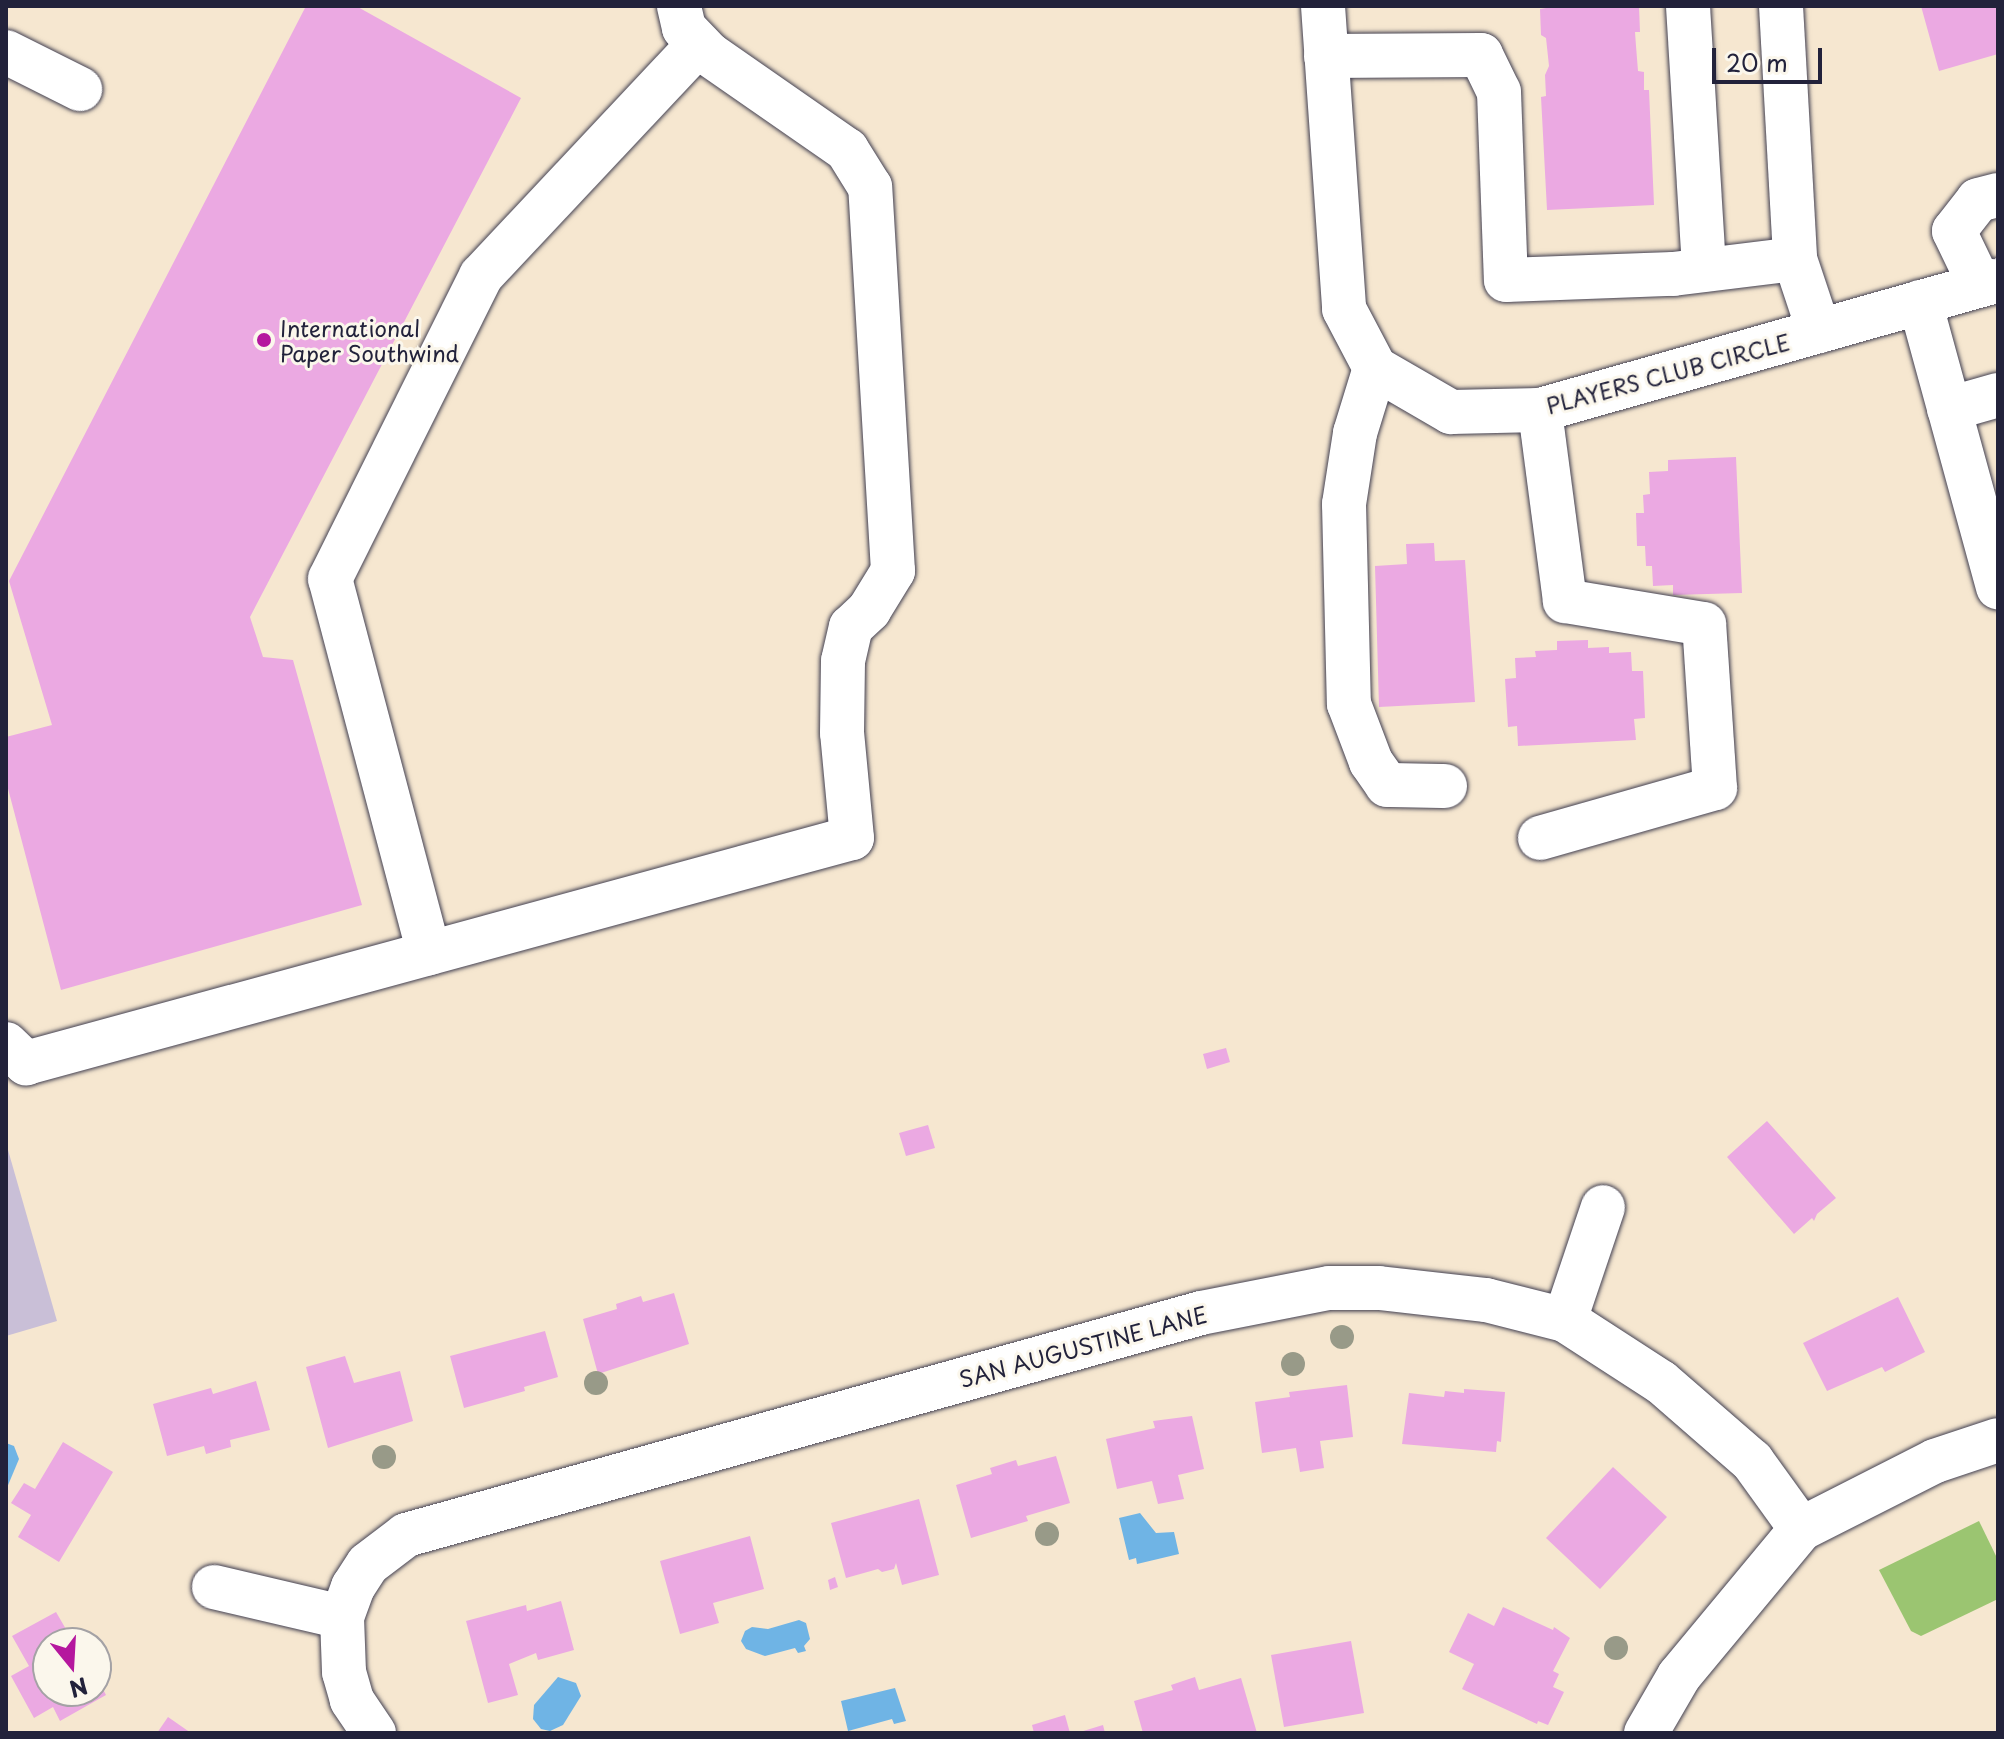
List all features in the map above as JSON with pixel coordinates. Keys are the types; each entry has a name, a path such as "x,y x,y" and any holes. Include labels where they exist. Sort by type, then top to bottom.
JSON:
{"street":[{"path":"16,1054 429,953 852,838 842,733 843,661 851,627 869,610 893,571 870,187 847,150 699,44 684,28 679,6"},
{"path":"1323,6 1344,309 1375,368 1355,433 1344,504 1349,704 1371,762 1387,785 1445,786"},
{"path":"1688,6 1704,270"},
{"path":"1781,6 1795,259 1819,331"},
{"path":"429,953 330,579 481,276 699,44"},
{"path":"6,52 80,89"},
{"path":"1326,56 1481,55 1499,92 1506,280 1704,270 1795,259"},
{"path":"1989,283 1954,231 1978,200 1998,195"},
{"name":"PLAYERS CLUB CIRCLE","path":"1375,368 1451,412 1540,410 1989,283"},
{"path":"1920,302 1998,588"},
{"path":"1949,409 1998,395"},
{"path":"1540,410 1565,601 1704,624 1715,788 1540,838"},
{"path":"1565,1320 1603,1207"},
{"name":"SAN AUGUSTINE LANE","path":"342,1617 353,1587 368,1564 406,1535 1201,1313 1329,1288 1379,1288 1486,1300 1565,1320 1641,1367 1741,1451 1801,1529"},
{"path":"1646,1733 1679,1676 1801,1529 1935,1461 1998,1440"},
{"path":"214,1587 342,1617 344,1672 352,1700 374,1733"}],"shaded area":[{"path":"6,1143 57,1321 6,1336"}],"green space":[{"path":"1979,1521 1998,1560 1998,1599 1921,1636 1911,1631 1879,1570"}],"water":[{"path":"6,1443 14,1446 19,1459 6,1490"},
{"path":"1140,1513 1156,1533 1174,1532 1179,1554 1137,1564 1136,1558 1129,1560 1119,1518"},
{"path":"799,1620 806,1623 810,1639 804,1646 806,1651 798,1653 795,1648 765,1656 746,1649 741,1641 745,1631 752,1627 768,1629"},
{"path":"558,1677 576,1683 581,1696 563,1725 550,1731 541,1729 533,1719 534,1705"},
{"path":"895,1688 906,1721 894,1724 892,1719 848,1731 841,1701"}],"building":[{"name":"International Paper Southwind","path":"306,6 356,6 521,98 250,617 263,657 293,660 362,905 61,990 6,781 6,737 52,725 9,581"},
{"path":"1558,6 1639,6 1640,32 1635,32 1636,46 1638,71 1644,72 1644,90 1649,90 1654,205 1547,210 1541,97 1546,96 1545,75 1549,66 1546,38 1541,35 1540,9"},
{"path":"1921,6 1998,6 1998,54 1939,71"},
{"path":"1736,457 1742,593 1673,595 1673,585 1653,586 1652,566 1646,566 1645,546 1637,546 1636,513 1644,513 1643,495 1650,494 1649,472 1668,471 1668,460"},
{"path":"1434,543 1435,561 1465,560 1475,702 1379,707 1375,566 1407,564 1406,544"},
{"path":"1588,640 1588,648 1609,647 1609,653 1631,652 1632,671 1643,671 1645,718 1634,719 1636,740 1518,746 1517,726 1508,727 1505,679 1516,678 1515,658 1536,657 1535,651 1557,650 1557,641"},
{"path":"1226,1048 1230,1062 1207,1069 1203,1054"},
{"path":"1767,1121 1836,1198 1817,1214 1814,1221 1812,1218 1794,1234 1727,1157"},
{"path":"928,1125 935,1148 906,1156 899,1133"},
{"path":"674,1293 689,1344 598,1374 583,1319 617,1309 616,1304 641,1296 643,1302"},
{"path":"1898,1297 1925,1352 1885,1372 1882,1367 1827,1391 1803,1343"},
{"path":"545,1331 558,1377 524,1387 525,1391 464,1408 450,1356"},
{"path":"345,1356 354,1383 400,1371 413,1421 328,1448 306,1367"},
{"path":"256,1381 270,1430 230,1440 231,1447 206,1454 204,1446 167,1456 153,1404 211,1388 213,1394"},
{"path":"1347,1385 1353,1437 1320,1441 1324,1468 1300,1472 1296,1448 1262,1453 1255,1402 1290,1397 1289,1392"},
{"path":"1464,1389 1505,1392 1501,1442 1497,1441 1496,1452 1402,1444 1409,1393 1444,1397 1445,1391 1464,1393"},
{"path":"1192,1416 1204,1469 1178,1475 1184,1499 1158,1504 1152,1481 1117,1489 1106,1439 1155,1428 1153,1421"},
{"path":"63,1442 113,1472 59,1562 18,1537 31,1515 11,1503 24,1483 35,1489"},
{"path":"1056,1456 1070,1503 1026,1516 1028,1521 971,1538 956,1485 992,1474 990,1468 1016,1460 1018,1466"},
{"path":"1613,1467 1667,1517 1600,1589 1546,1538"},
{"path":"919,1499 939,1575 902,1585 896,1563 894,1569 882,1572 878,1569 846,1578 831,1523"},
{"path":"750,1536 764,1589 713,1603 719,1623 680,1634 660,1561"},
{"path":"835,1577 838,1587 830,1590 828,1580"},
{"path":"561,1601 574,1650 538,1660 536,1653 509,1664 518,1695 488,1703 466,1621 526,1605 527,1611"},
{"path":"1503,1607 1553,1630 1554,1627 1570,1638 1553,1671 1559,1674 1553,1687 1564,1692 1548,1725 1538,1721 1537,1724 1462,1689 1474,1664 1449,1652 1468,1613 1494,1626"},
{"path":"56,1612 65,1627 32,1627 32,1707 53,1707 34,1718 11,1676 29,1666 12,1636"},
{"path":"1351,1641 1364,1713 1284,1727 1271,1655"},
{"path":"1195,1677 1199,1690 1241,1678 1257,1733 1143,1733 1134,1701 1173,1690 1171,1685"},
{"path":"53,1707 85,1707 60,1721"},
{"path":"1065,1715 1070,1733 1034,1733 1032,1725"},
{"path":"168,1717 191,1733 157,1733"},
{"path":"1103,1725 1105,1733 1080,1733 1080,1732"}],"place":[{"name":"International Paper Southwind","path":"264,340"}]}
